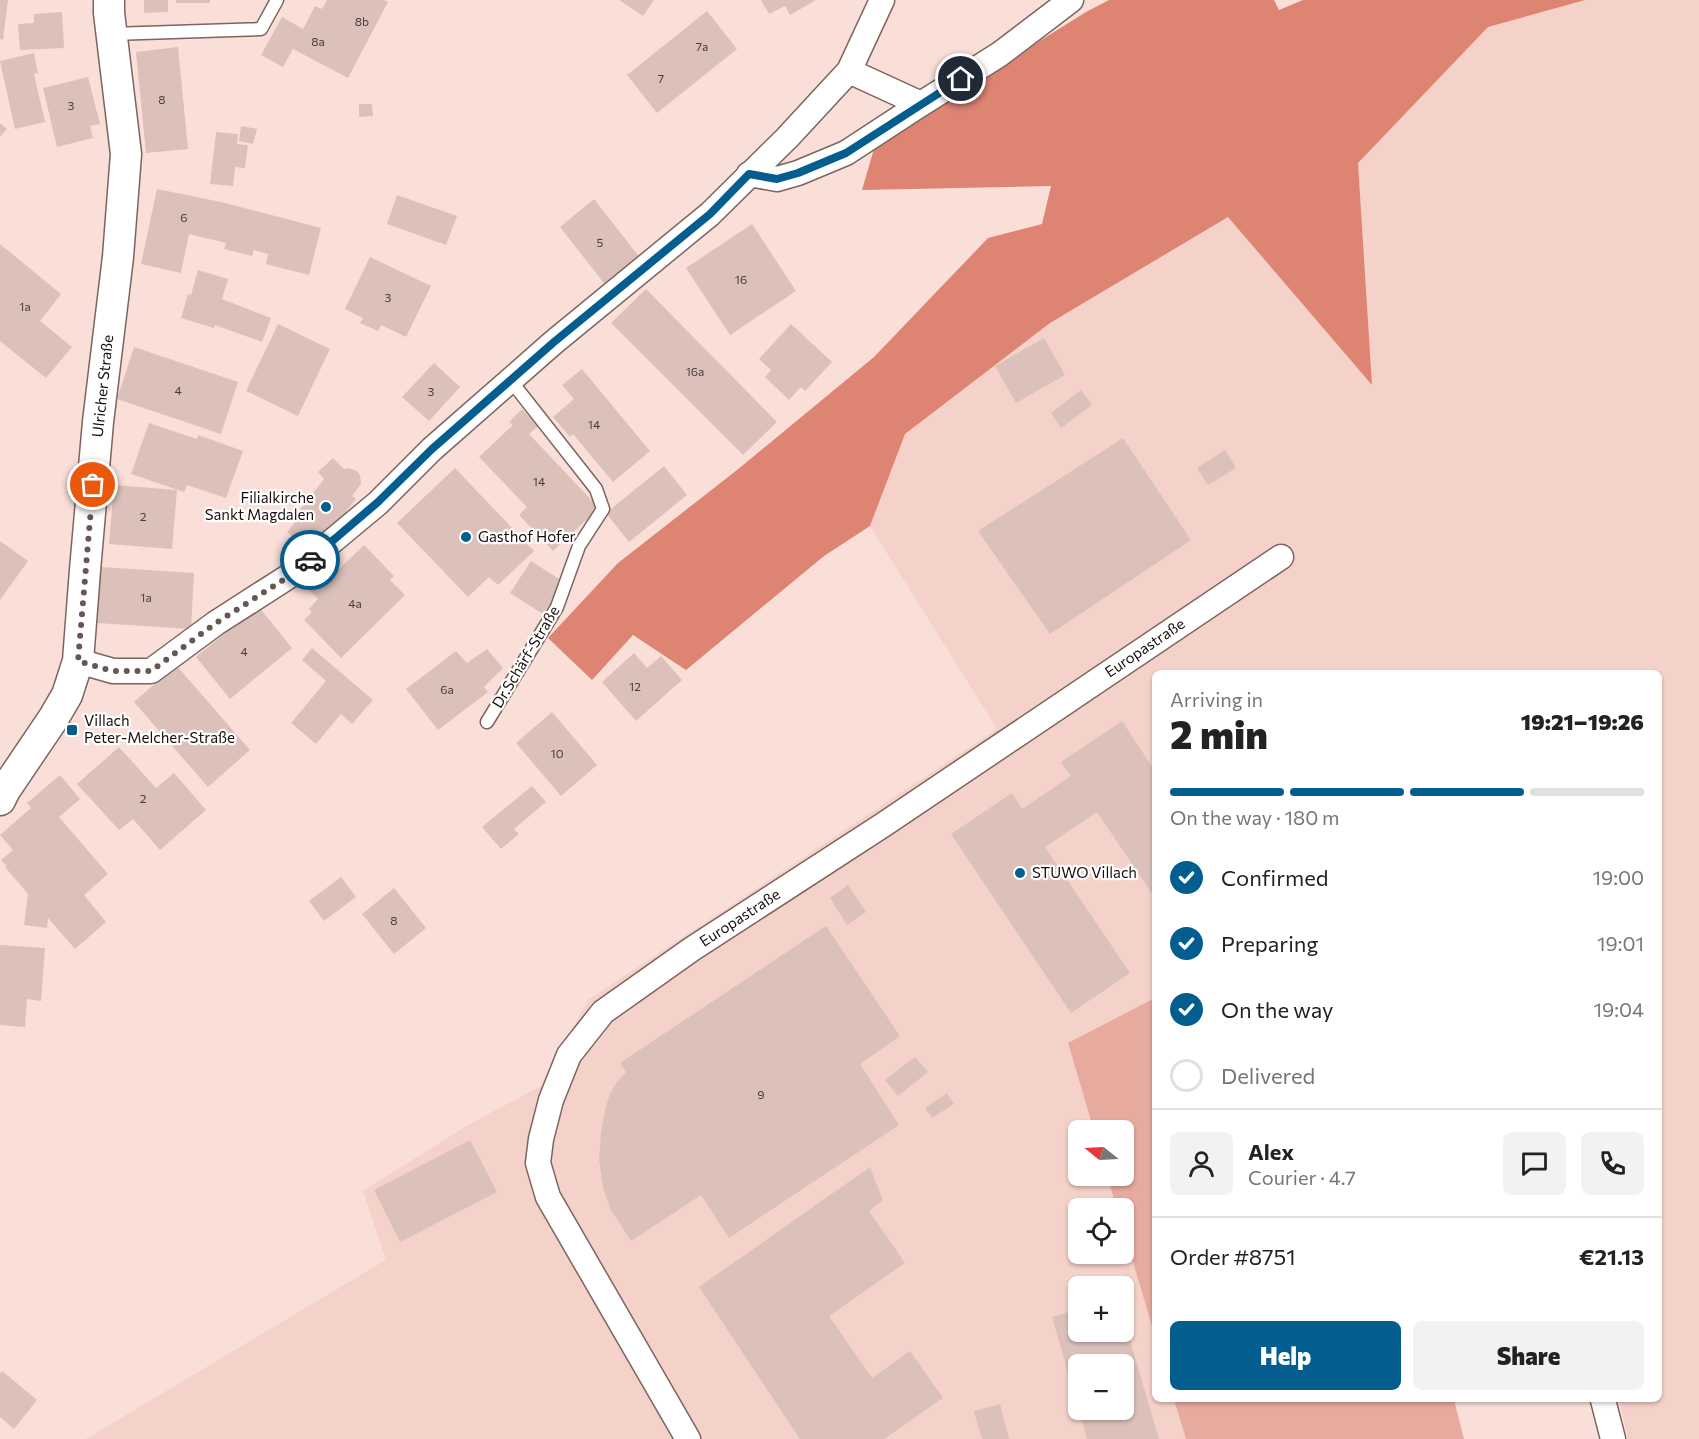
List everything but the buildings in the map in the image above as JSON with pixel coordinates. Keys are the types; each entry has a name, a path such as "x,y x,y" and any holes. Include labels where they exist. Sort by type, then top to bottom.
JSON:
{"street":[{"name":"Ulricher Straße","path":"2,792 53,720 67,694 78,661 97,433 118,256 126,154 109,0"},
{"path":"78,661 112,671 151,671 216,623 294,573 378,502 432,449 554,342 710,214 787,138 849,71 882,0"},
{"path":"749,174 777,179 846,153 1000,54 1071,0"},
{"path":"849,71 921,104"},
{"name":"Europastraße","path":"688,1439 548,1197 538,1163 541,1139 551,1100 568,1055 603,1012 692,949 875,830 1281,557"},
{"path":"1604,1402 1613,1439"}],"lane":[{"path":"112,34 261,29 277,0"},
{"name":"Dr.Schärf-Straße","path":"487,722 557,608 579,546 603,509 596,489 511,381"}],"shaded area":[{"path":"1109,0 1274,0 1279,10 1303,0 1585,0 1488,27 1358,163 1372,385 1228,217 1050,323 905,434 870,526 824,556 686,670 633,635 592,680 548,638 618,563 737,470 874,357 988,238 1042,224 1051,186 862,190 874,149 931,109"},
{"path":"1585,0 1699,0 1699,1439 1628,1439 1619,1402 1662,1402 1662,670 1152,670 1152,1005 1068,1044 1091,1120 1068,1120 1068,1186 1110,1186 1114,1198 1068,1198 1068,1264 1134,1264 1152,1326 1152,1402 1175,1402 1186,1439 86,1439 386,1260 363,1191 470,1124 541,1086 588,1000 997,729 870,526 905,434 1050,323 1228,217 1372,384 1358,163 1488,27"},
{"path":"1152,1000 1152,1326 1134,1264 1134,1198 1114,1198 1110,1186 1134,1186 1134,1120 1091,1120 1068,1043"},
{"path":"1175,1402 1455,1402 1464,1439 1186,1439"}],"way so far":[{"path":"93,485 78,661 112,671 151,671 216,623 294,573 310,560"}],"place":[{"name":"Filialkirche Sankt Magdalen","path":"326,507"},
{"name":"Gasthof Hofer","path":"466,537"},
{"name":"Villach Peter-Melcher-Straße","path":"72,730"},
{"name":"STUWO Villach","path":"1020,873"}],"route":[{"path":"310,560 378,502 432,449 554,342 710,214 749,174 777,179 846,153 961,79"}]}
